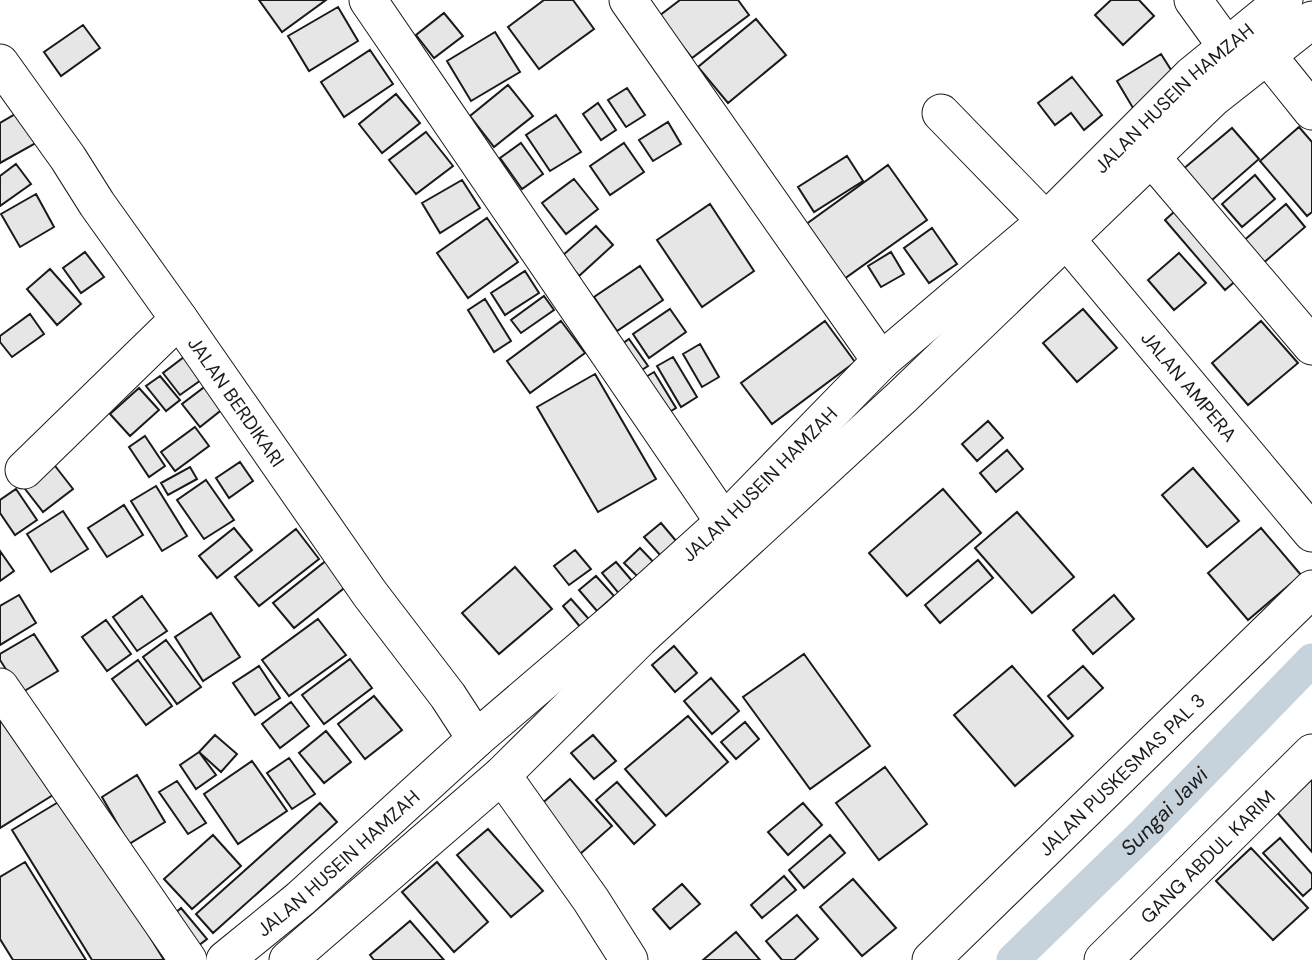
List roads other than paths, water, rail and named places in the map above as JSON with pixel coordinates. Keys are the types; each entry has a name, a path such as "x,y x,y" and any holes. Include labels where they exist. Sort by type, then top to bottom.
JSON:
{"street":[{"path":"368,0 724,522"},
{"path":"628,0 881,361"},
{"path":"1193,0 1227,47"},
{"name":"JALAN HUSEIN HAMZAH","path":"225,960 300,899 476,739 629,627 902,397 1056,230 1192,75 1284,0"},
{"name":"JALAN HUSEIN HAMZAH","path":"288,960 502,775 629,627 724,522 881,361 1152,158 1213,98 1312,20"},
{"path":"1267,55 1312,111"},
{"name":"JALAN BERDIKARI","path":"0,64 370,594 448,696 476,739"},
{"name":"JALAN AMPERA","path":"941,113 1056,230 1312,533"},
{"path":"1152,158 1312,346"},
{"path":"24,470 179,319"},
{"name":"JALAN PUSKESMAS PAL 3","path":"931,960 1312,589"},
{"path":"0,687 188,960"},
{"name":"GANG ABDUL KARIM","path":"1103,960 1312,753"},
{"path":"502,775 591,900 629,960"},
{"path":"300,899 327,928"}],"waterway":[{"name":"Sungai Jawi","path":"1013,960 1145,832 1312,660"}]}
